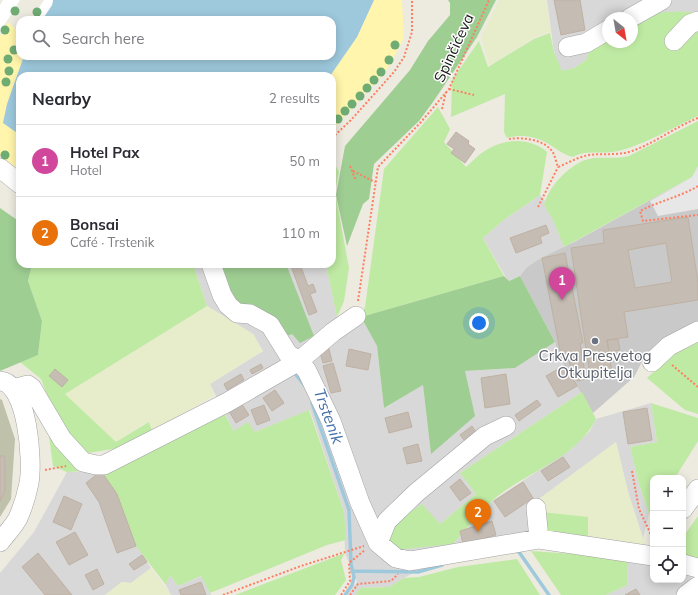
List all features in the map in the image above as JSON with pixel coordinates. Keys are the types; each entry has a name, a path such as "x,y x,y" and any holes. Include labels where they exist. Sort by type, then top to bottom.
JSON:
{"street":[{"path":"634,11 662,0"},
{"path":"674,40 690,24 698,21"},
{"path":"568,47 586,43 602,34"},
{"path":"0,168 16,181"},
{"path":"212,268 222,294 228,305 237,313 250,314 270,325 293,364 310,376 325,408 360,503 378,543 396,558 410,561 538,539 650,550"},
{"path":"5,383 28,385 32,388 62,439 82,462 104,465 226,403 293,364 333,332 356,316"},
{"path":"656,358 669,346 698,331"},
{"path":"0,542 18,518 29,481 28,424 24,410 5,383"},
{"path":"378,543 387,521 416,493 484,436 506,426"},
{"path":"686,505 698,488"},
{"path":"536,508 538,539"},
{"path":"686,565 698,568"},
{"path":"686,595 698,586"}],"path":[{"path":"336,134 351,120 394,72 404,57 412,32 412,0"},
{"name":"Spinčićeva","path":"356,316 378,167 421,122 448,90 489,0"},
{"path":"442,109 448,90 474,95"},
{"path":"538,207 558,167 591,155 616,155 630,152 648,145 674,129 698,118"},
{"path":"509,140 517,138 540,143 552,151 558,167"},
{"path":"350,166 356,181"},
{"path":"353,171 375,182"},
{"path":"698,186 686,194 655,203 640,211 643,221 698,215"},
{"path":"656,358 698,387"},
{"path":"44,470 65,467"},
{"path":"632,471 639,509 651,547"},
{"path":"223,595 360,547"},
{"path":"341,595 350,581 349,563 359,554"},
{"path":"350,595 358,584 391,581"}],"shaded area":[{"path":"499,0 546,0 551,32 535,37 489,66 481,37"},
{"path":"547,0 698,0 698,12 659,13 638,17 638,12 602,12 602,42 590,49 586,60 574,68 561,72 554,52"},
{"path":"698,166 698,321 678,332 643,360 634,377 593,413 558,354 555,342 520,276 527,267 541,258 574,242 692,177"},
{"path":"698,166 698,209 658,216 650,201 692,177"},
{"path":"540,195 545,201 544,205 553,219 564,247 541,258 527,267 520,276 508,281 483,238 505,219"},
{"path":"194,268 327,268 337,317 361,317 377,346 384,408 423,385 431,453 465,371 515,368 555,342 558,354 582,392 460,473 476,494 440,524 453,544 492,501 570,450 590,431 596,419 651,403 657,442 630,447 639,484 649,514 643,539 628,492 616,442 539,499 542,533 423,567 389,587 361,588 364,595 347,595 357,582 345,553 344,512 310,410 255,432 234,431 210,384 263,351 253,334 207,306"},
{"path":"207,306 253,334 263,351 210,384 215,395 152,431 148,422 116,442 65,394"},
{"path":"0,399 2,400 15,439 11,499 0,517"},
{"path":"616,442 628,492 647,550 588,540 541,512 539,499"},
{"path":"101,471 151,568 131,583 122,582 105,595 0,595 0,573 34,532 67,472"},
{"path":"628,562 650,564 650,583 686,583 686,574 695,579 688,587 676,595 606,595 627,585"},
{"path":"151,568 171,595 105,595 122,582 131,583"},
{"path":"170,575 178,586 202,576 211,595 171,595 166,585"}],"green space":[{"path":"448,0 496,0 477,37 419,121 374,164 369,199 363,204 347,246 336,195 345,146 410,70 428,41 450,15 450,3"},
{"path":"698,12 698,116 648,140 618,151 584,153 573,157 536,138 521,136 507,138 504,132 505,94 451,117 452,80 479,41 488,67 534,39 550,33 554,52 562,71 574,68 586,60 590,49 602,41 602,48 638,48 638,19 655,13"},
{"path":"438,107 450,129 444,142 466,167 479,155 495,145 511,141 534,144 547,152 540,195 505,219 483,238 504,276 361,317 365,307 384,169"},
{"path":"698,121 698,166 692,177 564,247 553,220 544,205 556,182 570,168 578,163 594,158 616,158 629,156"},
{"path":"336,166 339,172 336,187"},
{"path":"336,197 349,268 344,301 337,317 327,268 336,268"},
{"path":"0,208 16,219 16,268 31,268 28,281 42,321 38,355 0,371"},
{"path":"31,268 194,268 207,306 65,394 116,442 149,422 152,431 119,448 88,453 67,431 49,400 41,379 20,362 38,355 42,321 28,281"},
{"path":"222,268 288,268 314,336 300,343 292,334 282,338 228,296"},
{"path":"504,276 509,281 520,276 555,342 515,368 465,371 475,416 431,454 423,385 384,408 377,346 361,317"},
{"path":"698,342 698,414 685,410 647,378 671,356"},
{"path":"582,392 596,419 587,433 576,445 563,455 505,491 492,501 453,544 396,550 387,539 395,523 422,504 440,524 476,494 460,473"},
{"path":"651,403 698,418 698,441 677,475 650,475 649,514 639,484 630,447 657,442"},
{"path":"222,409 234,431 248,422 255,432 309,410 344,512 346,540 327,545 210,593 201,576 178,586 170,575 166,585 136,546 117,494 101,471"},
{"path":"47,421 83,471 67,472 53,466"},
{"path":"541,512 588,517 588,540 542,533"},
{"path":"698,516 698,562 686,560 686,533"},
{"path":"531,551 603,556 628,562 627,585 606,595 561,595"},
{"path":"345,553 341,560 346,580 335,595 235,595"},
{"path":"517,559 540,595 356,595 360,588 389,587 404,578 419,577 458,567"}],"sand":[{"path":"374,0 402,0 404,38 388,68 336,126 336,72 333,72 357,37"},
{"path":"8,22 16,29 16,60 23,60 18,72 16,72 16,79 7,104 3,123 16,132 16,168 0,155 0,36"}],"water":[{"path":"53,0 374,0 357,37 333,72 18,72 23,60 336,60 336,16 45,16 52,5"},
{"path":"16,79 16,132 3,123 7,104"}],"pier":[{"path":"3,0 20,0 0,32 0,5"},
{"path":"44,0 53,0 52,5 45,16 34,16"}],"building":[{"path":"554,0 580,0 585,30 561,35"},
{"path":"456,132 469,141 468,144 475,149 465,163 451,153 454,149 447,144"},
{"path":"688,217 698,282 698,300 624,312 628,337 607,340 612,372 590,376 571,248 604,243 603,230","holes":["666,243 672,282 635,288 628,250"]},
{"path":"546,225 549,233 540,237 542,243 516,253 510,238"},
{"path":"565,253 583,343 580,343 586,379 577,381 576,374 572,375 569,360 562,361 542,258"},
{"path":"292,268 301,268 308,286 313,284 316,292 310,294 317,312 309,315"},
{"path":"618,339 620,350 609,352 607,340"},
{"path":"328,345 332,361 323,363 319,349"},
{"path":"349,349 371,354 368,370 346,366"},
{"path":"333,363 341,391 331,393 323,366"},
{"path":"261,364 263,368 252,374 250,370"},
{"path":"565,365 577,386 558,397 546,376"},
{"path":"55,369 68,380 62,387 49,376"},
{"path":"241,374 244,380 227,390 224,384"},
{"path":"506,374 510,404 485,408 481,378"},
{"path":"275,390 284,403 272,411 263,398"},
{"path":"239,400 249,415 236,423 227,408"},
{"path":"537,400 541,405 519,421 515,415"},
{"path":"264,405 270,420 257,425 251,410"},
{"path":"647,408 652,440 628,444 623,412"},
{"path":"408,412 412,427 389,433 385,418"},
{"path":"472,426 479,437 468,445 460,435"},
{"path":"418,444 422,461 407,464 403,448"},
{"path":"0,456 5,456 5,491 0,501"},
{"path":"563,457 570,467 548,481 541,471"},
{"path":"101,471 117,494 136,546 117,553 99,502 86,483"},
{"path":"460,479 471,493 460,501 450,487"},
{"path":"523,482 533,498 505,517 494,501"},
{"path":"64,496 82,504 71,530 53,522"},
{"path":"492,521 496,535 463,544 460,531"},
{"path":"75,532 88,555 69,565 56,542"},
{"path":"38,553 72,595 45,595 22,567"},
{"path":"142,555 147,562 134,570 129,564"},
{"path":"97,569 104,584 93,590 85,575"},
{"path":"201,582 206,595 181,595 179,590"},
{"path":"636,589 640,595 625,595"}],"waterway":[{"name":"Trstenik","path":"293,371 305,386"},
{"name":"Trstenik","path":"312,403 349,510 351,564 354,577 352,585 345,595"},
{"name":"Trstenik","path":"515,551 519,552 549,595"},
{"name":"Trstenik","path":"352,571 418,572 442,565"}],"place":[{"name":"Hotel Pax","path":"562,300"},
{"name":"Crkva Presvetog Otkupitelja","path":"595,341"},
{"name":"Bonsai","path":"478,532"}]}
